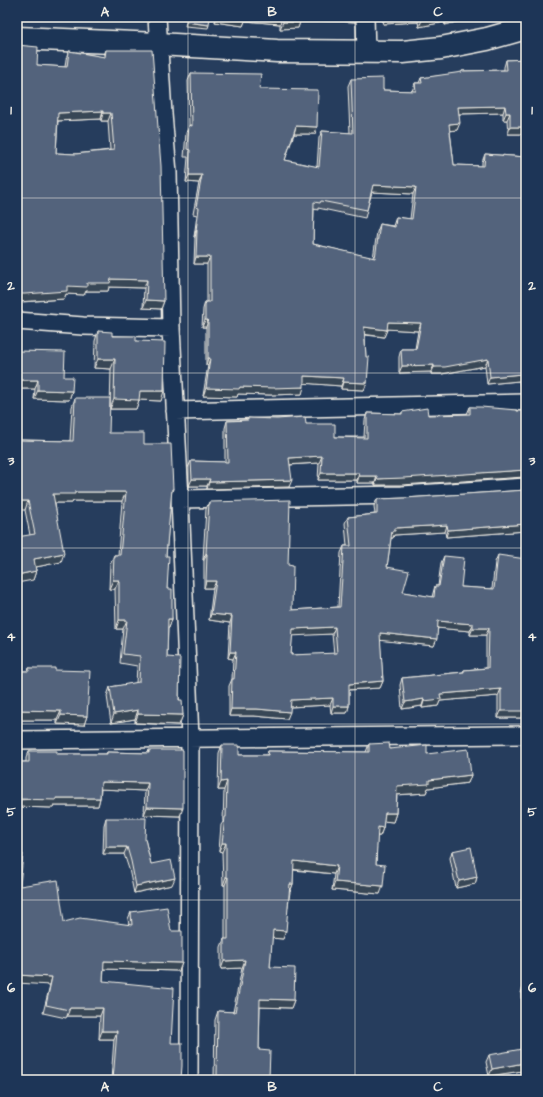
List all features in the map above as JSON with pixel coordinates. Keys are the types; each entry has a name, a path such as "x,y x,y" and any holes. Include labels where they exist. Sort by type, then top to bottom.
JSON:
{"highway":[{"path":"17,38 277,51 366,53 402,52 441,48 487,39 526,28"}],"street":[{"path":"157,17 168,173 171,328 190,739 189,1080"},
{"path":"365,17 366,53"},
{"path":"17,322 83,326 171,328"},
{"path":"175,411 526,403"},
{"path":"180,499 402,495 526,487"},
{"path":"17,740 526,735"}],"building":[{"path":"187,17 210,17 209,25 186,22"},
{"path":"225,17 245,17 246,20"},
{"path":"282,17 300,17 300,22 283,22"},
{"path":"421,17 435,17 422,20"},
{"path":"17,45 38,47 37,65 67,67 69,51 105,57 106,50 152,50 161,166 164,301 146,300 147,280 111,279 110,283 87,283 87,287 67,286 67,291 17,294","holes":["103,111 103,113 111,113 114,150 75,154 56,153 58,113"]},
{"path":"526,59 526,127 510,127 510,113 506,113 505,106 458,107 460,123 449,124 454,165 484,166 485,154 526,157 526,377 522,378 522,374 490,377 488,359 445,367 434,367 434,365 402,366 401,349 416,349 421,323 388,322 387,330 364,327 366,357 369,357 367,383 343,382 344,378 304,376 304,387 240,387 239,389 206,388 210,358 208,358 208,320 205,320 205,302 210,302 210,257 196,257 196,230 199,208 196,207 202,175 189,175 190,150 187,149 189,125 192,126 191,73 261,74 259,89 318,90 317,127 296,126 285,160 319,167 322,131 353,133 351,79 383,78 383,90 416,91 415,83 422,83 421,78 462,71 507,70 506,60","holes":["373,185 416,187 412,219 396,217 395,227 380,224 375,258 313,244 314,202 320,203 321,201 367,210"]},
{"path":"98,331 112,332 112,336 136,336 136,341 165,342 164,391 140,391 139,400 114,399 115,359 98,359"},
{"path":"17,351 65,352 64,377 73,377 72,391 38,390 38,380 17,380"},
{"path":"75,398 110,398 109,433 144,433 144,444 171,444 173,489 166,556 169,556 167,589 172,589 172,619 168,619 167,657 180,658 179,700 182,700 183,715 138,714 138,710 114,714 110,687 139,682 140,656 123,654 127,620 119,620 119,580 113,580 114,555 120,555 126,492 75,492 75,494 53,494 64,553 34,559 36,571 17,575 17,537 35,534 28,501 17,501 17,434 20,433 20,440 73,441"},
{"path":"470,407 526,411 526,470 377,479 377,476 359,476 359,473 321,473 322,456 289,458 292,480 209,482 210,479 192,479 191,461 228,462 227,421 248,420 248,418 277,419 305,417 306,424 335,424 335,437 367,438 367,413 402,414 402,412 427,408 428,415 470,414"},
{"path":"526,490 526,524 448,530 447,525 395,528 395,531 392,531 387,567 409,571 403,592 434,597 435,586 439,586 444,556 464,558 461,587 494,589 498,555 526,559 526,708 524,708 524,711 501,711 501,689 440,694 441,699 424,701 424,699 405,702 402,678 464,672 464,670 488,668 489,628 473,628 473,624 438,621 437,639 380,633 383,681 349,684 349,706 333,706 333,698 291,700 290,712 257,709 231,709 232,679 234,679 236,652 230,652 232,616 211,614 216,581 206,581 209,502 290,500 288,565 293,566 292,610 340,607 344,546 351,546 348,517 377,514 377,499","holes":["335,627 337,653 291,655 293,629"]},
{"path":"29,668 55,668 55,670 90,671 87,716 61,715 61,711 17,710 17,671 29,671"},
{"path":"389,743 390,749 427,745 427,754 468,749 471,775 429,780 429,784 397,786 396,813 385,813 383,828 378,827 376,864 385,865 383,886 335,882 337,866 294,861 293,884 290,884 286,931 273,930 270,967 295,968 294,1000 260,999 259,1050 270,1051 269,1078 251,1077 251,1080 224,1080 224,1076 217,1076 218,1011 235,1012 245,960 224,961 224,939 228,939 228,877 226,877 226,843 222,843 226,817 227,781 221,782 222,745 239,745 239,755 268,755 268,751 369,752 369,744"},
{"path":"149,750 183,750 183,808 147,807 148,783 101,782 100,798 56,798 56,800 17,799 17,762 29,762 29,751 57,751 57,754 107,754 107,752 149,753"},
{"path":"106,818 146,818 145,839 151,864 171,860 175,878 136,886 127,847 106,847"},
{"path":"471,847 477,877 459,881 452,851"},
{"path":"17,854 23,854 20,886 58,880 64,922 80,918 132,925 131,912 167,907 171,931 182,931 182,963 104,961 103,981 174,988 171,1043 182,1043 181,1079 113,1080 117,1031 102,1031 103,1008 70,1008 69,1010 46,1005 52,977 17,975"},
{"path":"526,984 526,999 522,995 522,990"},
{"path":"522,1049 524,1063 492,1069 489,1055"}]}
